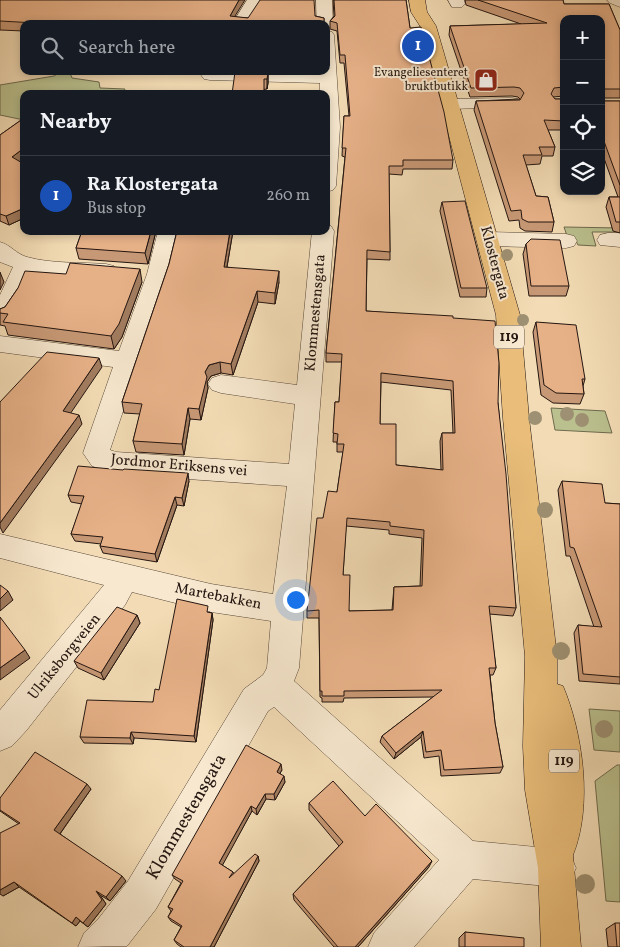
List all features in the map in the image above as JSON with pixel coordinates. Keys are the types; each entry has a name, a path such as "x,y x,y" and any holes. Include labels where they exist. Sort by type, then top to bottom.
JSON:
{"main road":[{"name":"Klostergata","path":"416,0 419,12 428,26 508,315 516,418 541,656 540,764 556,868 561,947"},
{"name":"Klostergata","path":"425,0 430,12 428,26"}],"street":[{"path":"242,20 255,0"},
{"path":"324,0 326,20"},
{"path":"614,0 620,2"},
{"path":"329,75 329,90"},
{"path":"210,78 329,78"},
{"path":"330,102 330,136"},
{"path":"449,104 512,103"},
{"name":"Jordmor Eriksens vei","path":"166,235 142,273 126,360 96,453 102,459 116,463 302,476"},
{"name":"Klommestensgata","path":"287,610 302,476 323,235"},
{"path":"488,239 566,241"},
{"path":"0,249 15,262 25,264 142,273"},
{"path":"0,313 9,300 25,264"},
{"path":"0,344 126,360"},
{"path":"221,384 308,396"},
{"name":"Martebakken","path":"0,546 210,598 287,610"},
{"name":"Ulriksborgveien","path":"0,734 14,720 102,611 125,577"},
{"path":"287,610 283,668 275,686 465,859 556,868"},
{"name":"Klommestensgata","path":"98,947 113,932 142,894 256,700 275,686"},
{"path":"388,947 465,859"}],"green space":[{"path":"71,75 72,78 99,82 100,88 125,89 20,90 20,119 0,115 0,85"},
{"path":"564,227 620,228 620,232 592,232 596,246 578,245 575,239 568,239"},
{"path":"551,408 605,411 612,433 555,430"},
{"path":"589,709 620,711 620,752 594,750"},
{"path":"617,765 620,765 620,902 606,901 595,781"}],"building":[{"path":"0,0 239,0 230,16 248,18 260,0 314,0 315,16 324,18 324,20 0,21"},
{"path":"334,0 406,0 410,28 421,27 444,112 453,160 403,160 403,166 389,166 390,252 367,250 366,311 453,316 453,318 495,321 499,363 498,403 506,474 516,608 489,606 496,668 489,668 495,723 503,767 444,770 441,750 426,752 423,731 396,753 382,736 442,690 344,691 344,696 322,696 322,691 320,691 319,610 307,611 317,518 323,518 328,491 337,492 344,444 337,444 338,434 333,433 335,402 339,402 342,354 326,353 346,148 342,148 344,116 350,116 345,55 340,55 337,23 330,21 335,16","holes":["381,373 453,381 455,433 442,433 443,470 396,465 396,424 380,424","347,518 390,522 390,526 424,530 422,586 394,587 393,610 349,611 350,575 343,575"]},
{"path":"478,0 563,0 564,4 609,4 620,30 620,89 605,89 605,15 560,15 560,87 554,88 551,94 555,99 560,99 560,121 544,120 555,147 539,147 542,155 523,155 536,196 548,197 554,222 528,222 522,219 521,210 511,211 476,101 520,100 524,93 520,88 514,87 471,88 450,26 547,23"},
{"path":"235,75 268,75 267,79 264,79 264,90 233,90"},
{"path":"605,101 620,101 620,185 605,144"},
{"path":"20,121 20,151 12,157 20,162 20,210 6,216 0,214 0,135"},
{"path":"609,197 620,197 620,222 616,222"},
{"path":"465,201 487,288 461,288 442,202"},
{"path":"81,235 150,235 145,253 76,248"},
{"path":"176,235 229,235 224,267 279,271 275,293 257,291 231,364 220,362 209,365 205,372 207,377 199,409 188,408 182,444 133,441 142,404 122,402 169,264"},
{"path":"531,239 560,240 569,286 531,286 526,244"},
{"path":"70,263 140,269 119,324 111,336 3,322 8,314 0,313 0,309 5,307 18,288 25,271 66,274"},
{"path":"536,322 576,325 585,379 582,379 584,394 556,393 544,385"},
{"path":"47,352 99,358 63,411 79,415 0,523 0,402"},
{"path":"78,466 188,473 182,498 175,497 155,554 100,546 103,537 71,534 84,496 68,495"},
{"path":"562,481 602,484 605,503 620,504 620,677 583,674 578,625 602,627 574,548 570,547"},
{"path":"0,585 8,591 0,599"},
{"path":"177,599 208,606 207,612 212,613 194,736 131,732 130,738 80,737 87,700 153,702 155,689 159,690"},
{"path":"117,607 137,615 101,673 74,661"},
{"path":"0,617 25,650 0,668"},
{"path":"246,745 281,764 277,772 284,776 274,794 265,794 256,809 251,806 219,863 233,872 229,878 255,854 258,856 210,947 184,947 174,940 182,926 168,917 173,909 168,907 183,881 172,875"},
{"path":"35,752 87,784 54,830 122,876 106,897 96,891 102,900 83,923 76,917 72,923 14,882 0,890 0,833 20,823 0,810 0,798"},
{"path":"333,781 365,816 376,804 432,861 355,947 338,947 293,894 343,842 309,803"},
{"path":"615,923 620,923 620,947 617,947"},
{"path":"465,932 524,938 524,947 465,947"}],"place":[{"name":"Ra Klostergata","path":"418,46"},
{"name":"Evangeliesenteret bruktbutikk","path":"486,80"}]}
